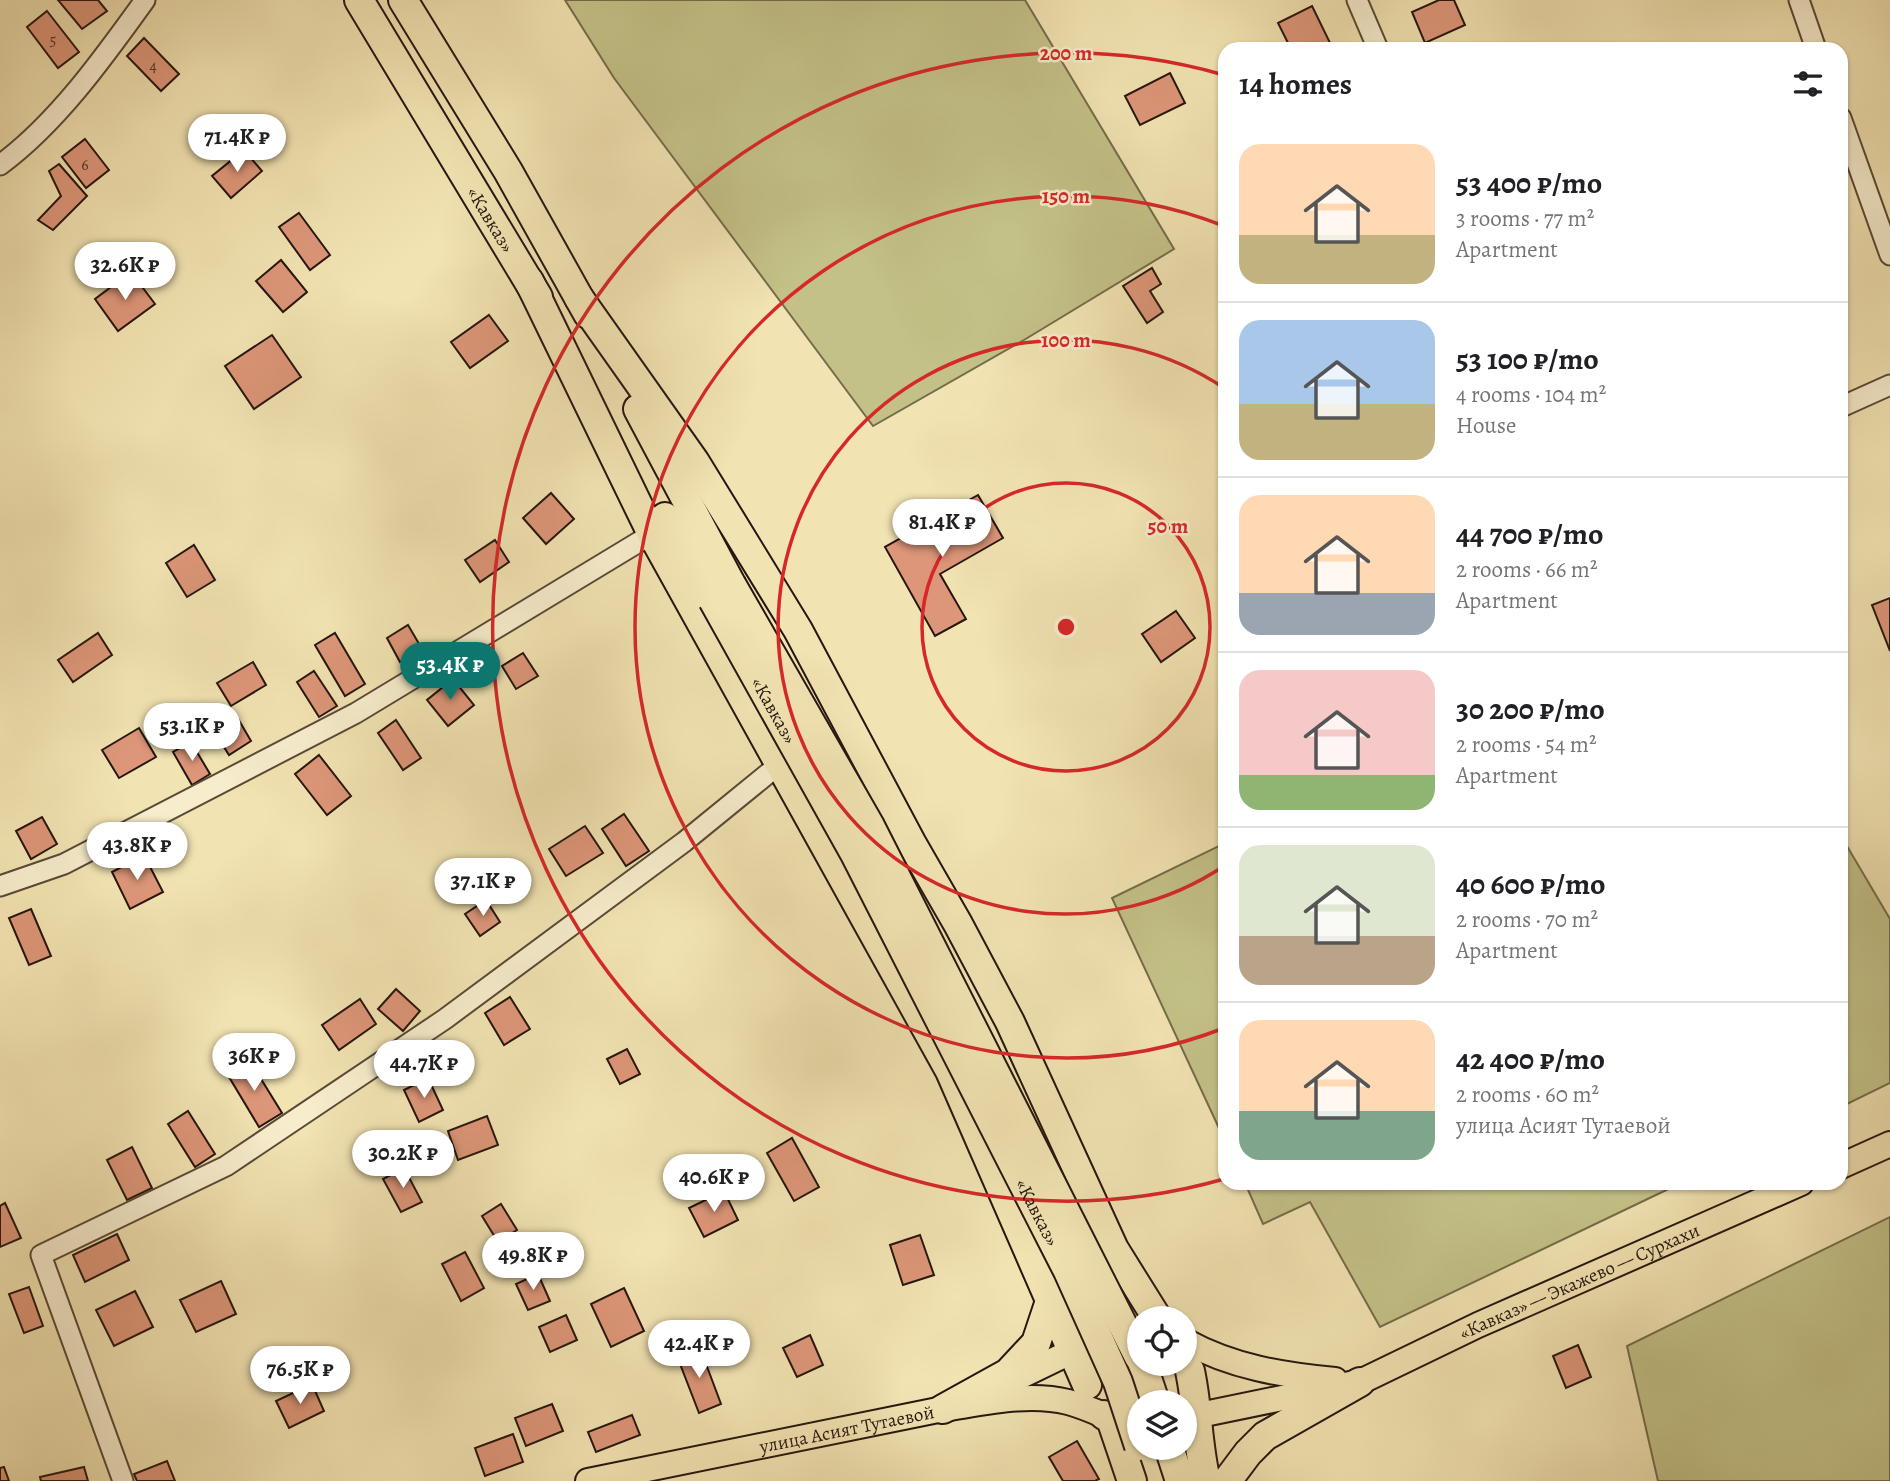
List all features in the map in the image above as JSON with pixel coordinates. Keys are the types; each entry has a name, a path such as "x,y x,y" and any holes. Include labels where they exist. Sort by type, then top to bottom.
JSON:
{"highway":[{"name":"«Кавказ»","path":"359,0 529,281 870,826 1127,1333"},
{"name":"«Кавказ»","path":"403,0 508,171 579,298 722,592 1068,1272 1118,1382 1127,1410"},
{"path":"529,281 652,534 950,1071 1087,1385"},
{"path":"579,298 695,462 798,629 905,832 1010,1022 1114,1249 1150,1306"},
{"path":"943,1409 1008,1373 1035,1343 1050,1301"},
{"path":"1227,1481 1265,1436 1360,1382"},
{"name":"«Кавказ»","path":"1108,1417 1136,1481"},
{"path":"1197,1440 1206,1481"},
{"name":"«Кавказ»","path":"1136,1481 1138,1460"},
{"path":"1173,1460 1180,1481"}],"main road":[{"path":"1848,1163 1890,1144"},
{"name":"«Кавказ» — Экажево — Сурхахи","path":"1197,1410 1360,1382 1478,1325 1785,1190"},
{"path":"943,1409 1003,1385 1116,1327 1127,1325"},
{"path":"1102,1336 1091,1350 1087,1385 1093,1402 1108,1417"},
{"path":"1197,1347 1222,1360 1249,1367 1287,1375 1360,1382"},
{"name":"улица Асият Тутаевой","path":"588,1481 943,1409 1025,1398 1067,1402 1127,1425"}],"street":[{"path":"0,165 18,152 97,68 145,0"},
{"path":"1357,0 1375,42"},
{"path":"1799,0 1814,42"},
{"path":"1848,138 1890,255"},
{"path":"1848,404 1890,385"},
{"path":"0,886 64,864 356,713 652,534"},
{"path":"123,1481 41,1255 226,1166 445,1019 684,842 781,763"}],"shaded area":[{"path":"565,0 1025,0 1174,249 1024,340 873,426 614,78"},
{"path":"1218,846 1218,1126 1112,898"},
{"path":"1848,848 1890,919 1890,1083 1848,1104"},
{"path":"1248,1190 1666,1190 1380,1327 1310,1202 1263,1224"},
{"path":"1890,1217 1890,1481 1658,1481 1627,1346"}],"building":[{"path":"58,0 98,0 107,11 82,29"},
{"path":"1439,0 1454,0 1465,25 1425,42 1412,12"},
{"path":"1312,6 1330,42 1288,42 1278,23"},
{"path":"47,11 79,52 58,68 27,27"},
{"path":"144,38 179,74 161,91 127,56"},
{"path":"1170,73 1185,103 1140,125 1125,96"},
{"path":"85,139 109,170 86,188 62,157"},
{"path":"244,150 262,171 231,198 212,176"},
{"path":"59,164 87,196 53,230 38,220 61,196 49,171"},
{"path":"299,213 330,255 310,270 279,227"},
{"path":"281,260 307,292 283,312 256,281"},
{"path":"1152,268 1161,284 1150,291 1163,312 1147,323 1123,286"},
{"path":"131,272 155,304 118,331 95,299"},
{"path":"489,315 508,341 470,368 451,342"},
{"path":"272,335 301,377 254,409 225,366"},
{"path":"551,493 574,519 546,544 523,518"},
{"path":"978,495 1003,538 940,574 966,619 935,636 885,547"},
{"path":"495,540 509,562 480,582 465,560"},
{"path":"194,545 215,580 187,597 166,563"},
{"path":"1890,598 1890,651 1872,605"},
{"path":"1176,611 1195,638 1161,662 1142,634"},
{"path":"408,625 422,649 400,662 387,638"},
{"path":"98,633 112,655 73,682 58,660"},
{"path":"335,633 365,684 345,696 315,645"},
{"path":"523,653 538,676 516,689 502,666"},
{"path":"253,662 266,685 231,706 217,683"},
{"path":"314,671 337,706 319,717 297,682"},
{"path":"453,679 474,705 448,726 427,700"},
{"path":"237,717 251,741 229,755 214,731"},
{"path":"396,720 421,758 403,770 378,733"},
{"path":"139,728 156,757 119,778 102,750"},
{"path":"191,742 210,774 192,785 173,752"},
{"path":"319,755 351,796 327,815 295,774"},
{"path":"624,814 649,851 626,866 602,829"},
{"path":"42,817 57,844 31,859 16,831"},
{"path":"585,826 603,853 566,876 549,849"},
{"path":"144,855 163,892 130,909 112,872"},
{"path":"486,900 500,922 480,936 465,914"},
{"path":"31,909 51,956 29,965 9,918"},
{"path":"396,989 420,1011 403,1031 378,1009"},
{"path":"510,997 530,1029 504,1045 485,1013"},
{"path":"360,999 376,1024 339,1050 322,1025"},
{"path":"627,1049 640,1074 620,1084 607,1059"},
{"path":"248,1058 282,1113 259,1127 226,1072"},
{"path":"428,1078 443,1110 419,1122 404,1090"},
{"path":"188,1111 215,1154 195,1167 168,1124"},
{"path":"487,1116 498,1145 458,1160 448,1131"},
{"path":"792,1138 819,1187 794,1201 767,1153"},
{"path":"132,1147 152,1188 127,1200 107,1160"},
{"path":"404,1168 422,1202 401,1212 383,1179"},
{"path":"724,1191 738,1220 704,1237 689,1208"},
{"path":"5,1203 21,1238 0,1247 0,1206"},
{"path":"501,1204 517,1230 498,1242 482,1216"},
{"path":"117,1234 129,1260 85,1282 73,1255"},
{"path":"920,1235 934,1275 903,1285 890,1245"},
{"path":"465,1252 484,1288 461,1301 442,1264"},
{"path":"538,1274 550,1301 528,1310 516,1284"},
{"path":"221,1281 236,1314 196,1332 180,1300"},
{"path":"29,1287 43,1326 24,1333 9,1294"},
{"path":"624,1288 644,1331 611,1347 591,1304"},
{"path":"135,1291 153,1327 114,1346 96,1310"},
{"path":"566,1315 577,1340 550,1352 539,1327"},
{"path":"810,1335 823,1365 797,1377 783,1348"},
{"path":"1578,1345 1591,1377 1566,1388 1553,1356"},
{"path":"700,1348 721,1404 699,1413 677,1356"},
{"path":"312,1384 324,1411 289,1428 276,1401"},
{"path":"552,1404 563,1431 526,1446 515,1418"},
{"path":"632,1415 640,1435 596,1452 588,1432"},
{"path":"513,1434 523,1462 485,1476 475,1448"},
{"path":"1077,1441 1099,1479 1063,1481 1049,1457"},
{"path":"167,1461 175,1481 137,1481 134,1474"},
{"path":"4,1467 9,1481 0,1481 0,1468"},
{"path":"84,1467 88,1481 41,1481 40,1477"}]}
